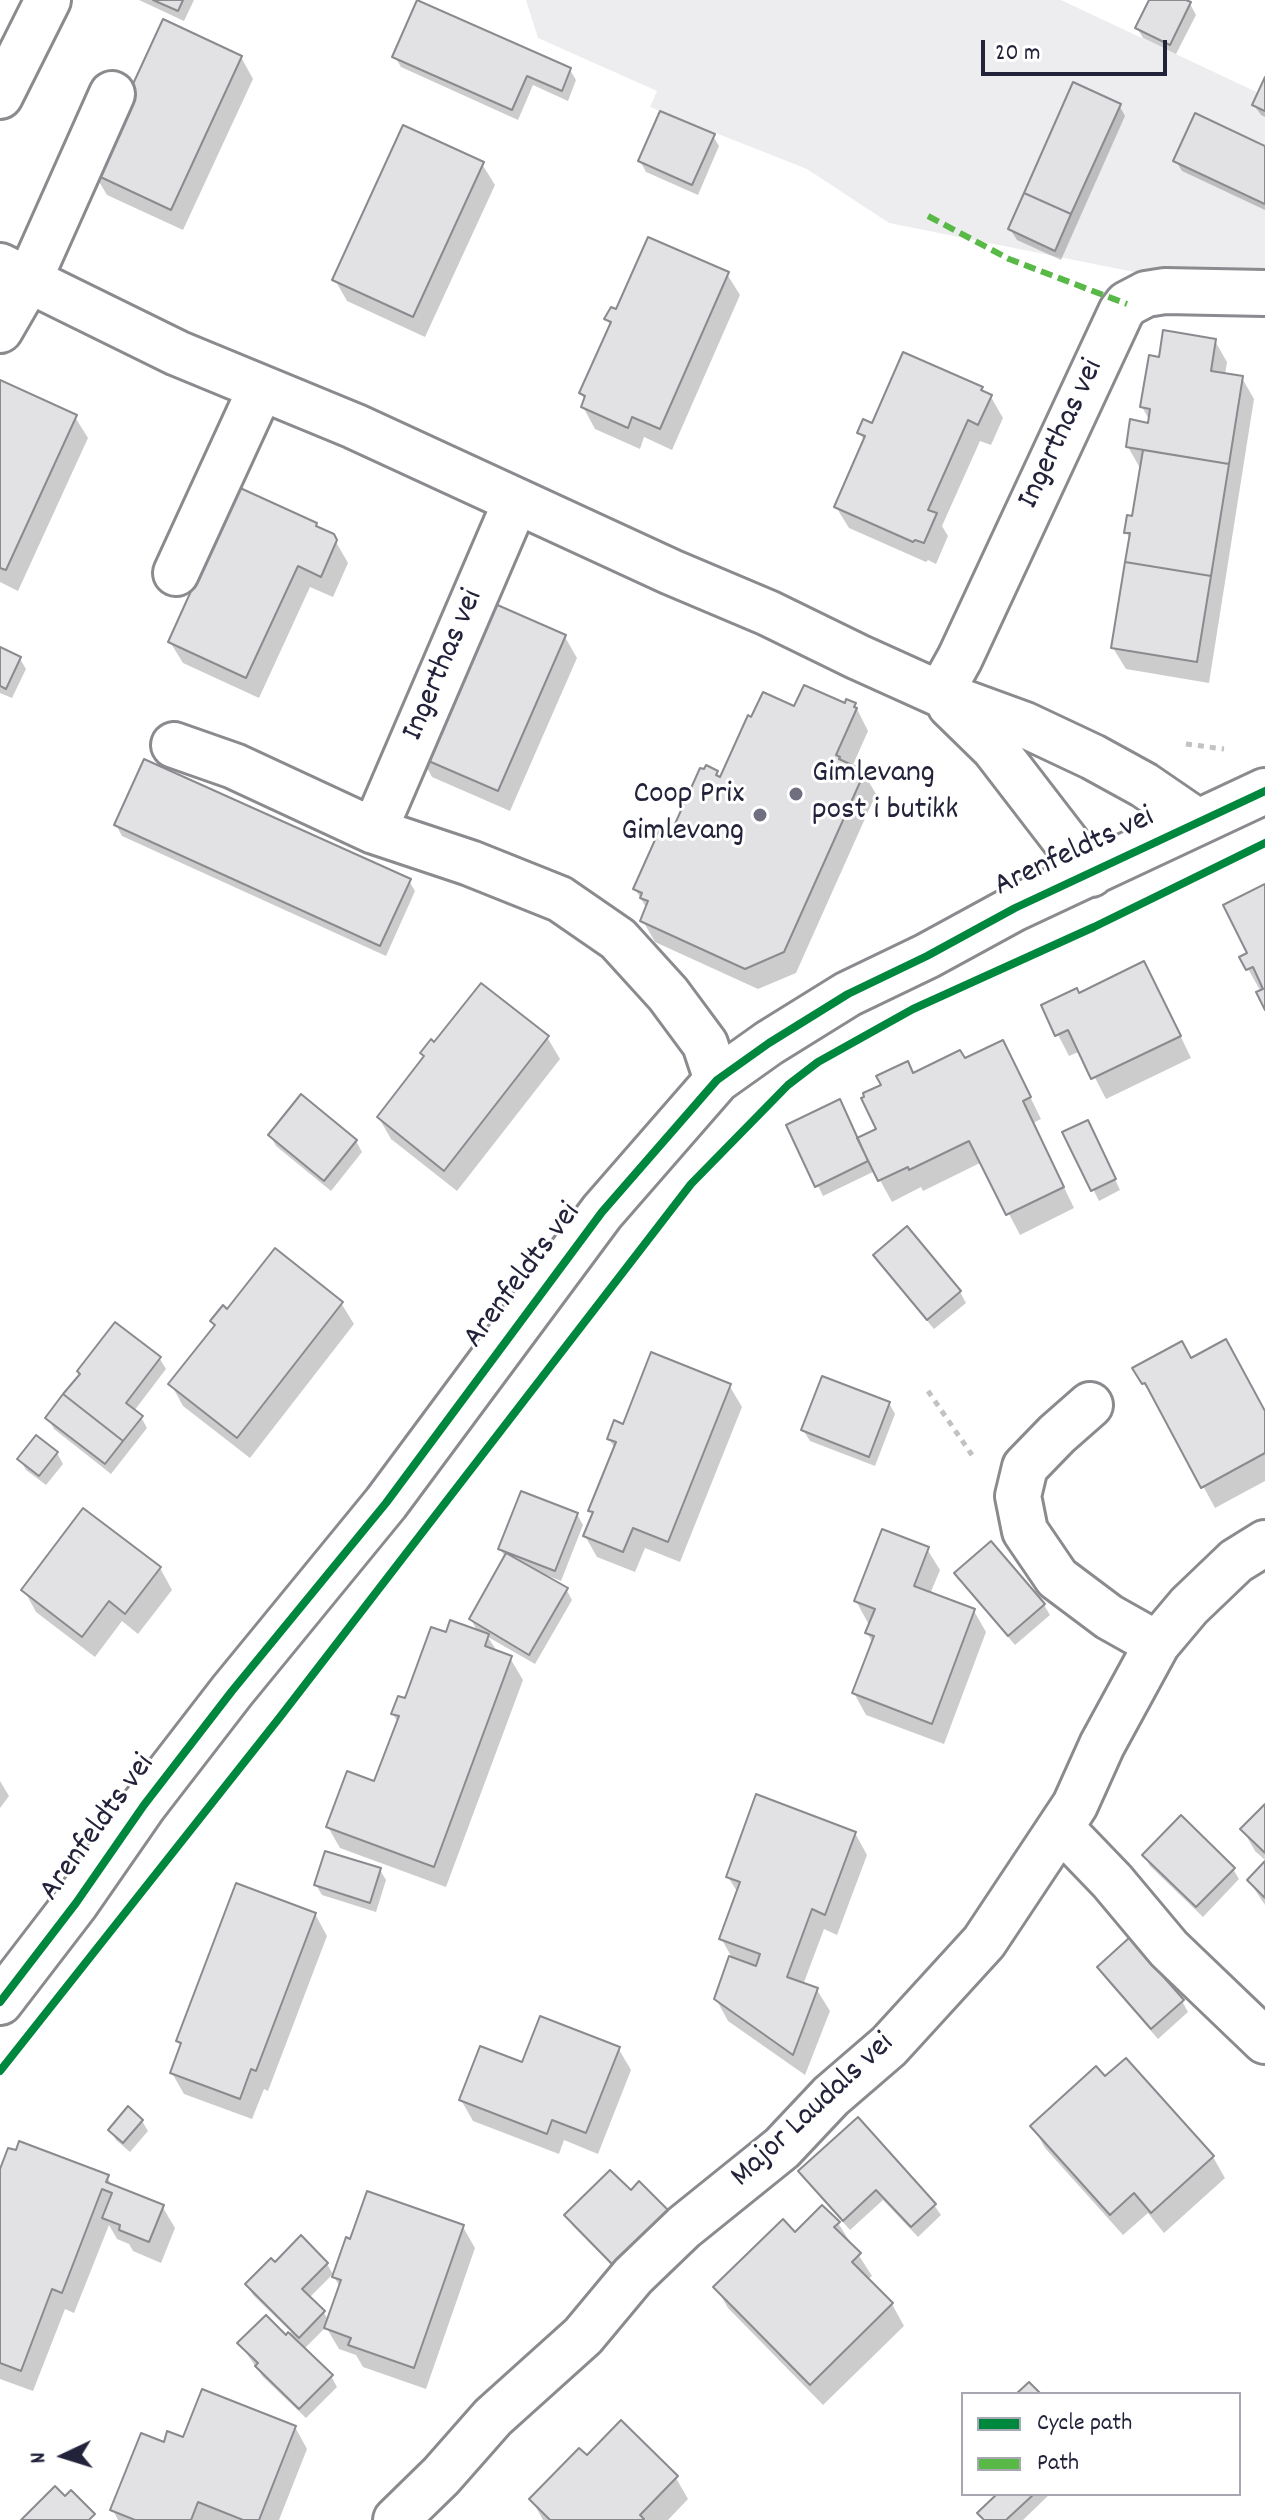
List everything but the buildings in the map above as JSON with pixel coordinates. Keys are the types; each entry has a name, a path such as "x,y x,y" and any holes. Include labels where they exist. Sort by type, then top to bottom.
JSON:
{"street":[{"path":"0,96 48,0"},
{"path":"0,330 14,273 112,94"},
{"path":"14,273 177,353 354,426 940,694 1025,725 1144,785 1198,822"},
{"name":"Ingerthas vei","path":"940,694 960,658 1127,304 1146,294 1165,291 1265,293"},
{"path":"176,573 261,388"},
{"name":"Ingerthas vei","path":"374,831 516,501"},
{"path":"940,694 994,748 1091,874"},
{"path":"174,745 234,766 374,831 470,863 560,899 618,939 668,994 705,1044 717,1080"},
{"name":"Arenfeldts vei","path":"0,2002 76,1903 144,1805 232,1691 386,1503 602,1212 717,1080 848,994 1015,908 1265,791"},
{"path":"1090,1405 1025,1467 1018,1496 1025,1531 1057,1578 1109,1617 1157,1644"},
{"name":"Major Laudals vei","path":"396,2520 441,2476 493,2417 583,2336 633,2276 674,2237 782,2148 831,2096 889,2046 984,1942 1075,1805 1102,1745 1157,1644 1189,1606 1236,1561 1265,1543"},
{"path":"1061,1828 1112,1881 1169,1949 1265,2041"}],"shaded area":[{"path":"526,0 1061,0 1265,96 1265,287 1249,295 889,223 807,169 650,107 657,91 538,38"}],"marked path":[{"path":"928,216 1009,259 1127,304"}],"cycle path":[{"path":"0,2002 76,1903 144,1805 232,1691 386,1503 602,1212 717,1080 848,994 1015,908 1265,791"},
{"path":"0,2071 280,1717 691,1184 788,1085 818,1062 913,1009 1094,927 1265,843"}],"place":[{"name":"Gimlevang post i butikk","path":"796,794"},
{"name":"Coop Prix Gimlevang","path":"760,815"}]}
